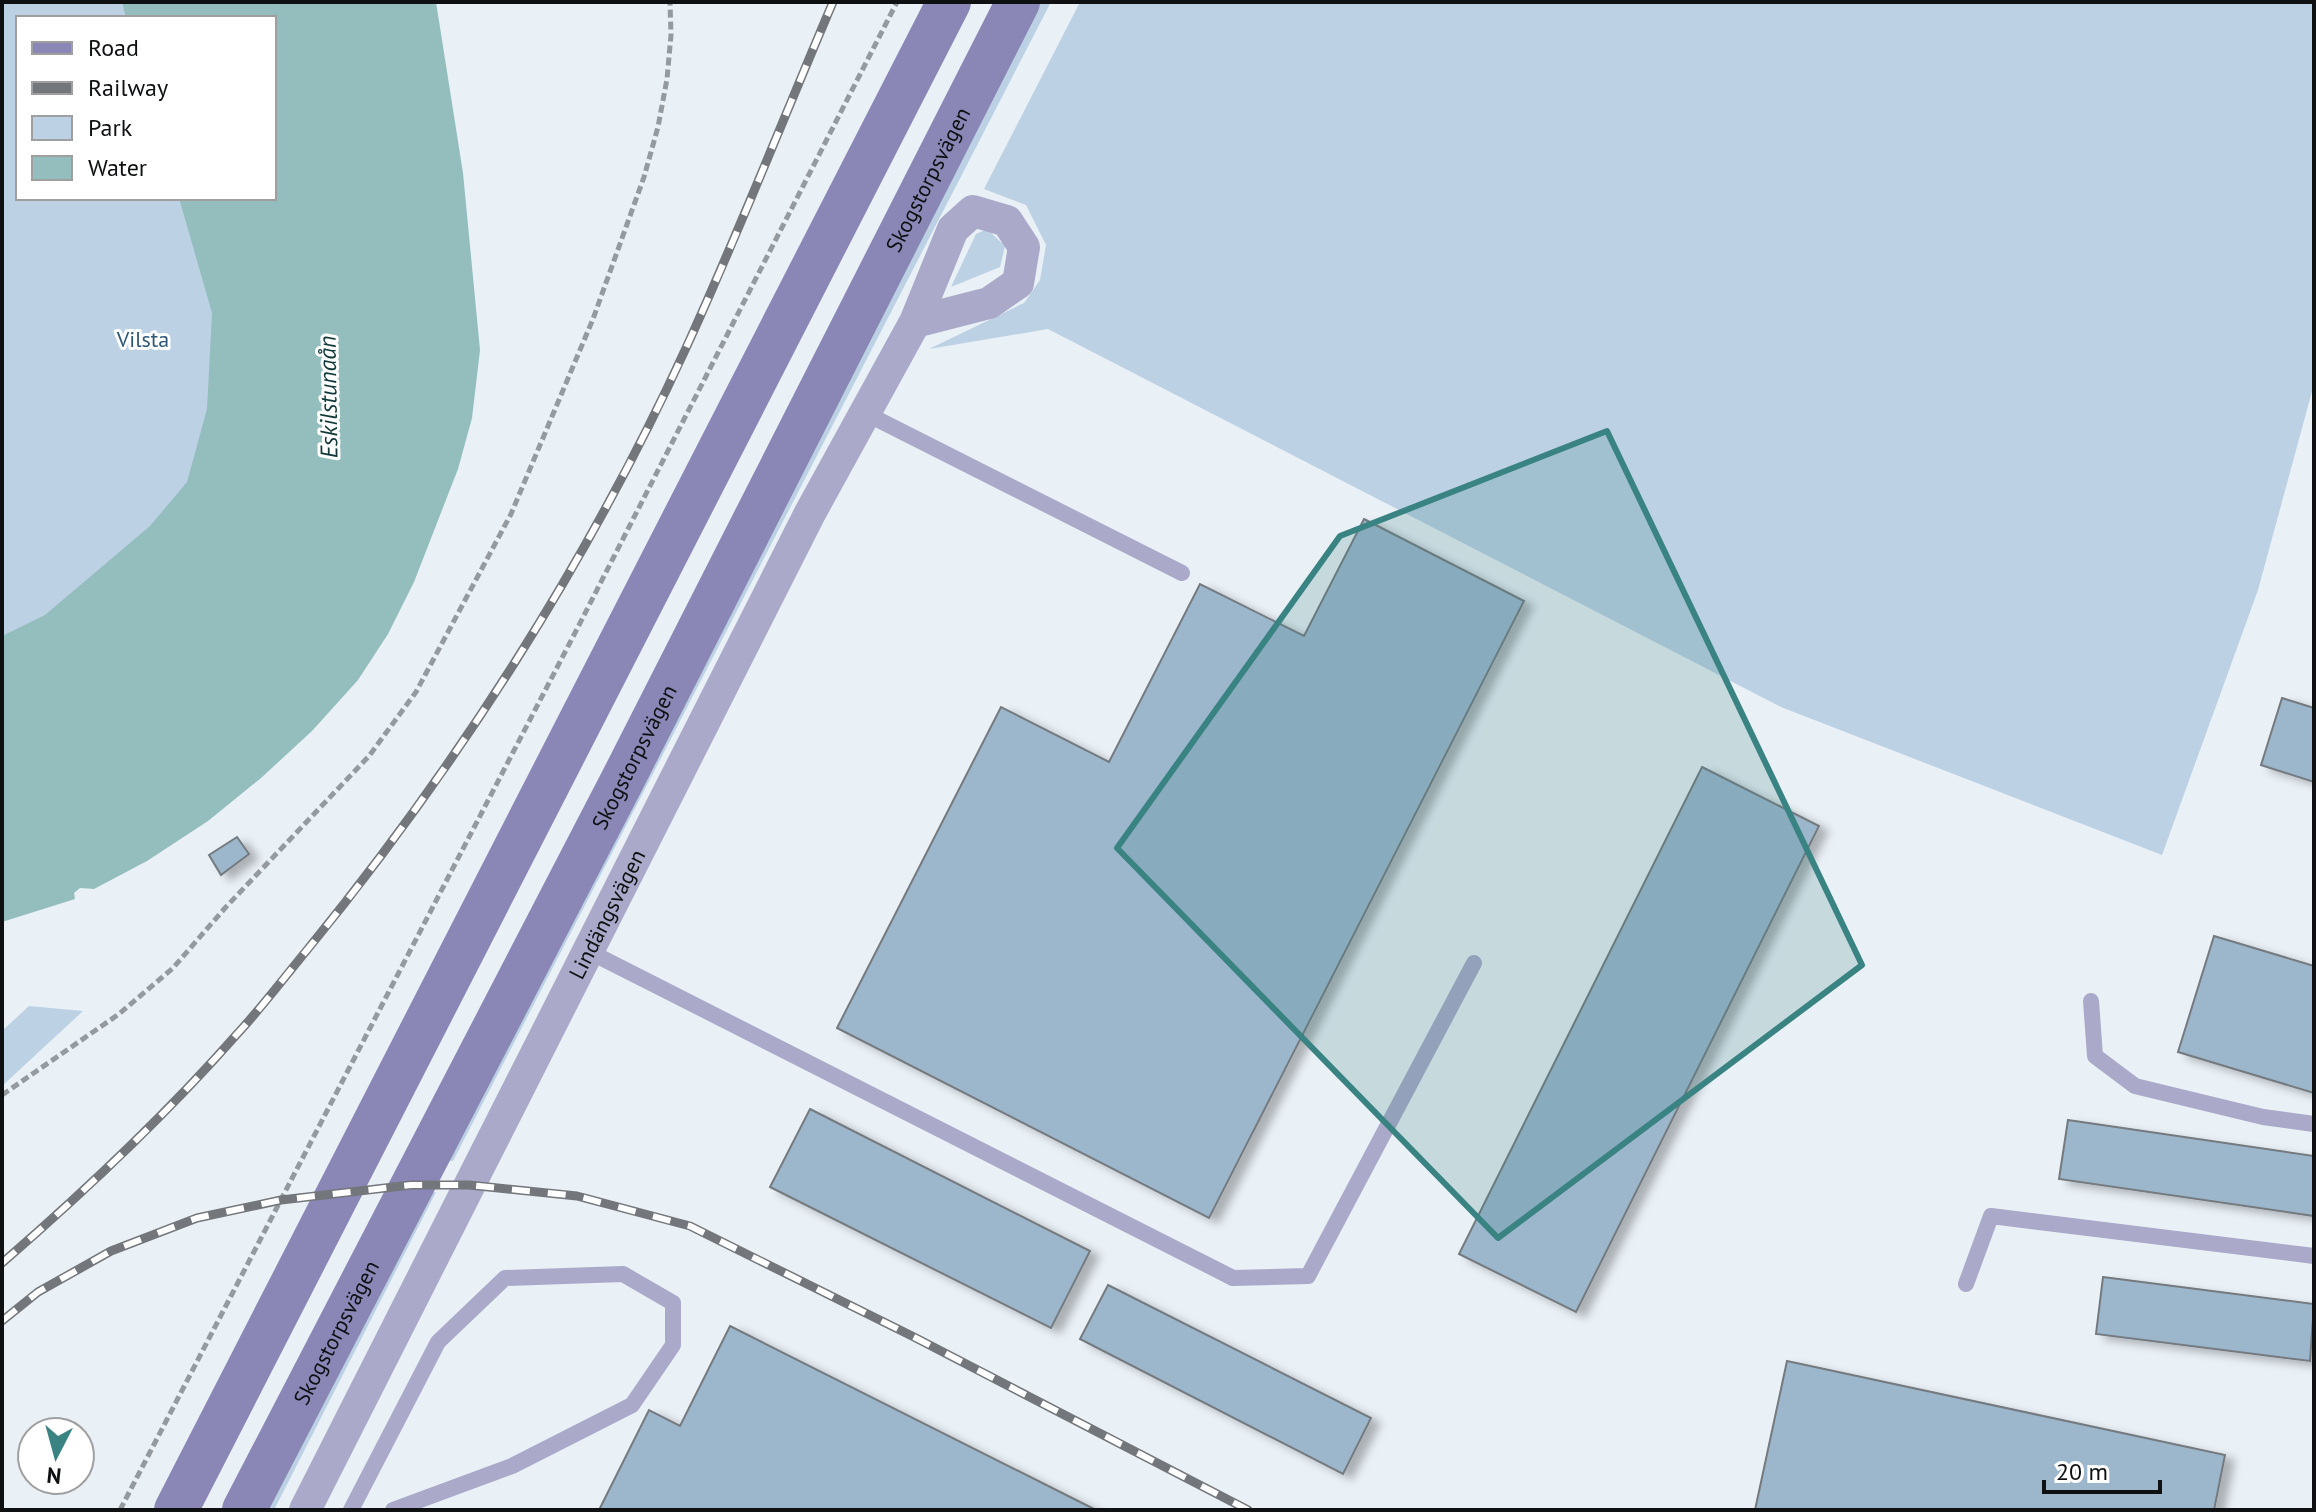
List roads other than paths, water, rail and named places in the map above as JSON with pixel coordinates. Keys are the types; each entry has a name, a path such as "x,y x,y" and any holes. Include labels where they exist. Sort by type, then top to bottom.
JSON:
{"main road":[{"path":"176,1510 949,2"},
{"name":"Skogstorpsvägen","path":"244,1510 621,783 1018,2"}],"street":[{"name":"Lindängsvägen","path":"305,1510 810,513 915,322"}],"lane":[{"path":"865,413 1182,573"},
{"path":"588,951 1233,1278 1308,1276 1474,963"},
{"path":"2091,1001 2095,1056 2135,1086 2263,1117 2314,1124"},
{"path":"1966,1284 1991,1216 2314,1256"},
{"path":"351,1510 438,1342 505,1278 623,1274 673,1303 673,1345 632,1405 512,1466 404,1508"}],"water":[{"name":"Eskilstunaån","path":"122,2 436,2 463,173 480,350 472,418 458,469 414,582 388,634 358,680 312,731 208,821 147,861 94,889 80,888 74,893 75,899 2,922 2,636 45,615 150,526 187,482 207,409 212,313 180,200 276,200 276,16 126,16"}],"railway":[{"path":"2,1263 124,1152 247,1023 362,881 467,736 562,585 648,428 724,262 833,2"},
{"path":"2,1321 38,1292 111,1251 197,1218 281,1200 411,1185 469,1185 577,1196 690,1226 914,1337 1248,1510"}],"park label":[{"name":"Vilsta","path":"143,339"}]}
